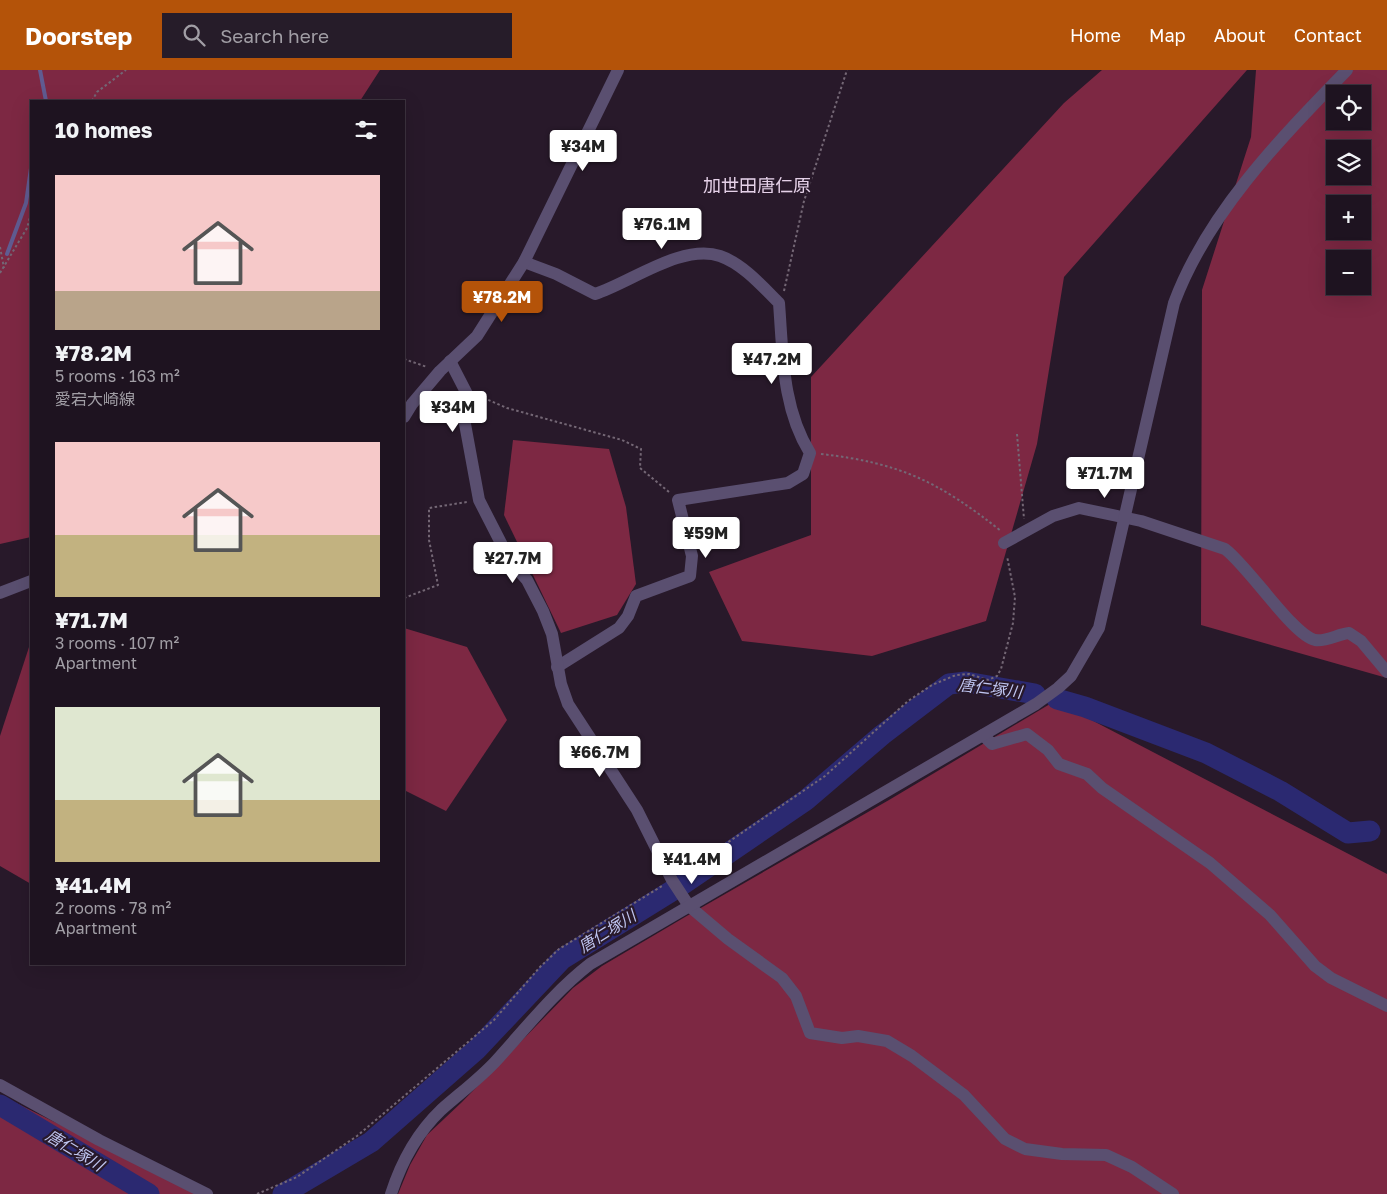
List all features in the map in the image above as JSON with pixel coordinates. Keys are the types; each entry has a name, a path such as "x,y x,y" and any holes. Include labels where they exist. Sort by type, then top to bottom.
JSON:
{"street":[{"path":"405,415 412,404 440,372 477,336 524,262 618,70"},
{"path":"391,1194 399,1170 427,1126 493,1064 561,988 590,964 1036,704 1071,676 1099,628 1174,303 1184,274 1202,241 1266,156 1347,70"},
{"path":"524,262 556,274 595,294 696,252 720,256 750,275 779,303 787,397 798,434 810,453 803,474 788,483 678,500 692,556 690,576 636,596 628,616 619,628 558,667"},
{"path":"450,361 467,394 465,424 479,500 513,564 527,580 543,610 552,634 558,667 568,704 637,810 672,880 689,906 728,939 782,978 796,996 810,1034 842,1038 858,1036 887,1041 912,1056 964,1095 1005,1139 1025,1148 1062,1154 1106,1155 1132,1167 1173,1194"},
{"path":"1004,543 1053,516 1079,508 1124,517 1225,549 1261,585 1299,632 1318,640 1349,633 1361,641 1387,672"},
{"path":"0,593 30,581"},
{"path":"983,735 992,744 1027,734 1048,750 1059,764 1087,774 1102,788 1210,863 1270,915 1315,966 1331,978 1387,1006"},
{"path":"0,1085 98,1140 207,1194"}],"path":[{"path":"92,100 96,92 126,70"},
{"path":"779,303 785,289 804,200 847,70"},
{"path":"0,273 27,228 30,218"},
{"path":"0,247 4,268"},
{"path":"405,358 440,372"},
{"path":"467,394 480,396 507,408 622,440 635,446 641,450 640,468 678,500"},
{"path":"1017,434 1025,531"},
{"path":"257,1194 297,1177 357,1136 494,1020 540,967 559,949 672,880 825,776 908,701 932,685 956,675 969,674 988,680 997,676 1001,669 1013,623 1015,597 1004,543 1009,537 948,491 919,476 892,467 848,457 810,453"},
{"path":"405,598 438,585 429,540 429,508 479,500"}],"shaded area":[{"path":"0,70 380,70 361,100 30,100 30,537 0,544"},
{"path":"1102,70 1247,70 1064,277 1037,444 986,621 872,656 742,641 709,572 811,535 811,377 1064,103"},
{"path":"1256,70 1387,70 1387,678 1201,625 1202,290 1251,137"},
{"path":"513,440 609,449 626,507 636,584 617,615 561,633 504,515"},
{"path":"405,628 467,647 507,720 446,811 405,790"},
{"path":"30,644 30,883 0,866 0,736"},
{"path":"1055,701 1387,874 1387,1194 398,1194 410,1165 427,1135 462,1102 573,988 602,966 889,800"},
{"path":"0,1095 200,1194 0,1194"}],"waterway":[{"path":"40,70 46,100"},
{"path":"7,254 26,203 30,175"},
{"name":"唐仁塚川","path":"283,1194 371,1142 477,1049 562,959 683,884 806,800 882,735 949,684 966,682 1035,694"},
{"name":"唐仁塚川","path":"1057,699 1085,707 1206,753 1280,791 1348,833 1370,831"},
{"name":"唐仁塚川","path":"0,1105 149,1194"}],"district":[{"name":"加世田唐仁原","path":"757,185"}]}
